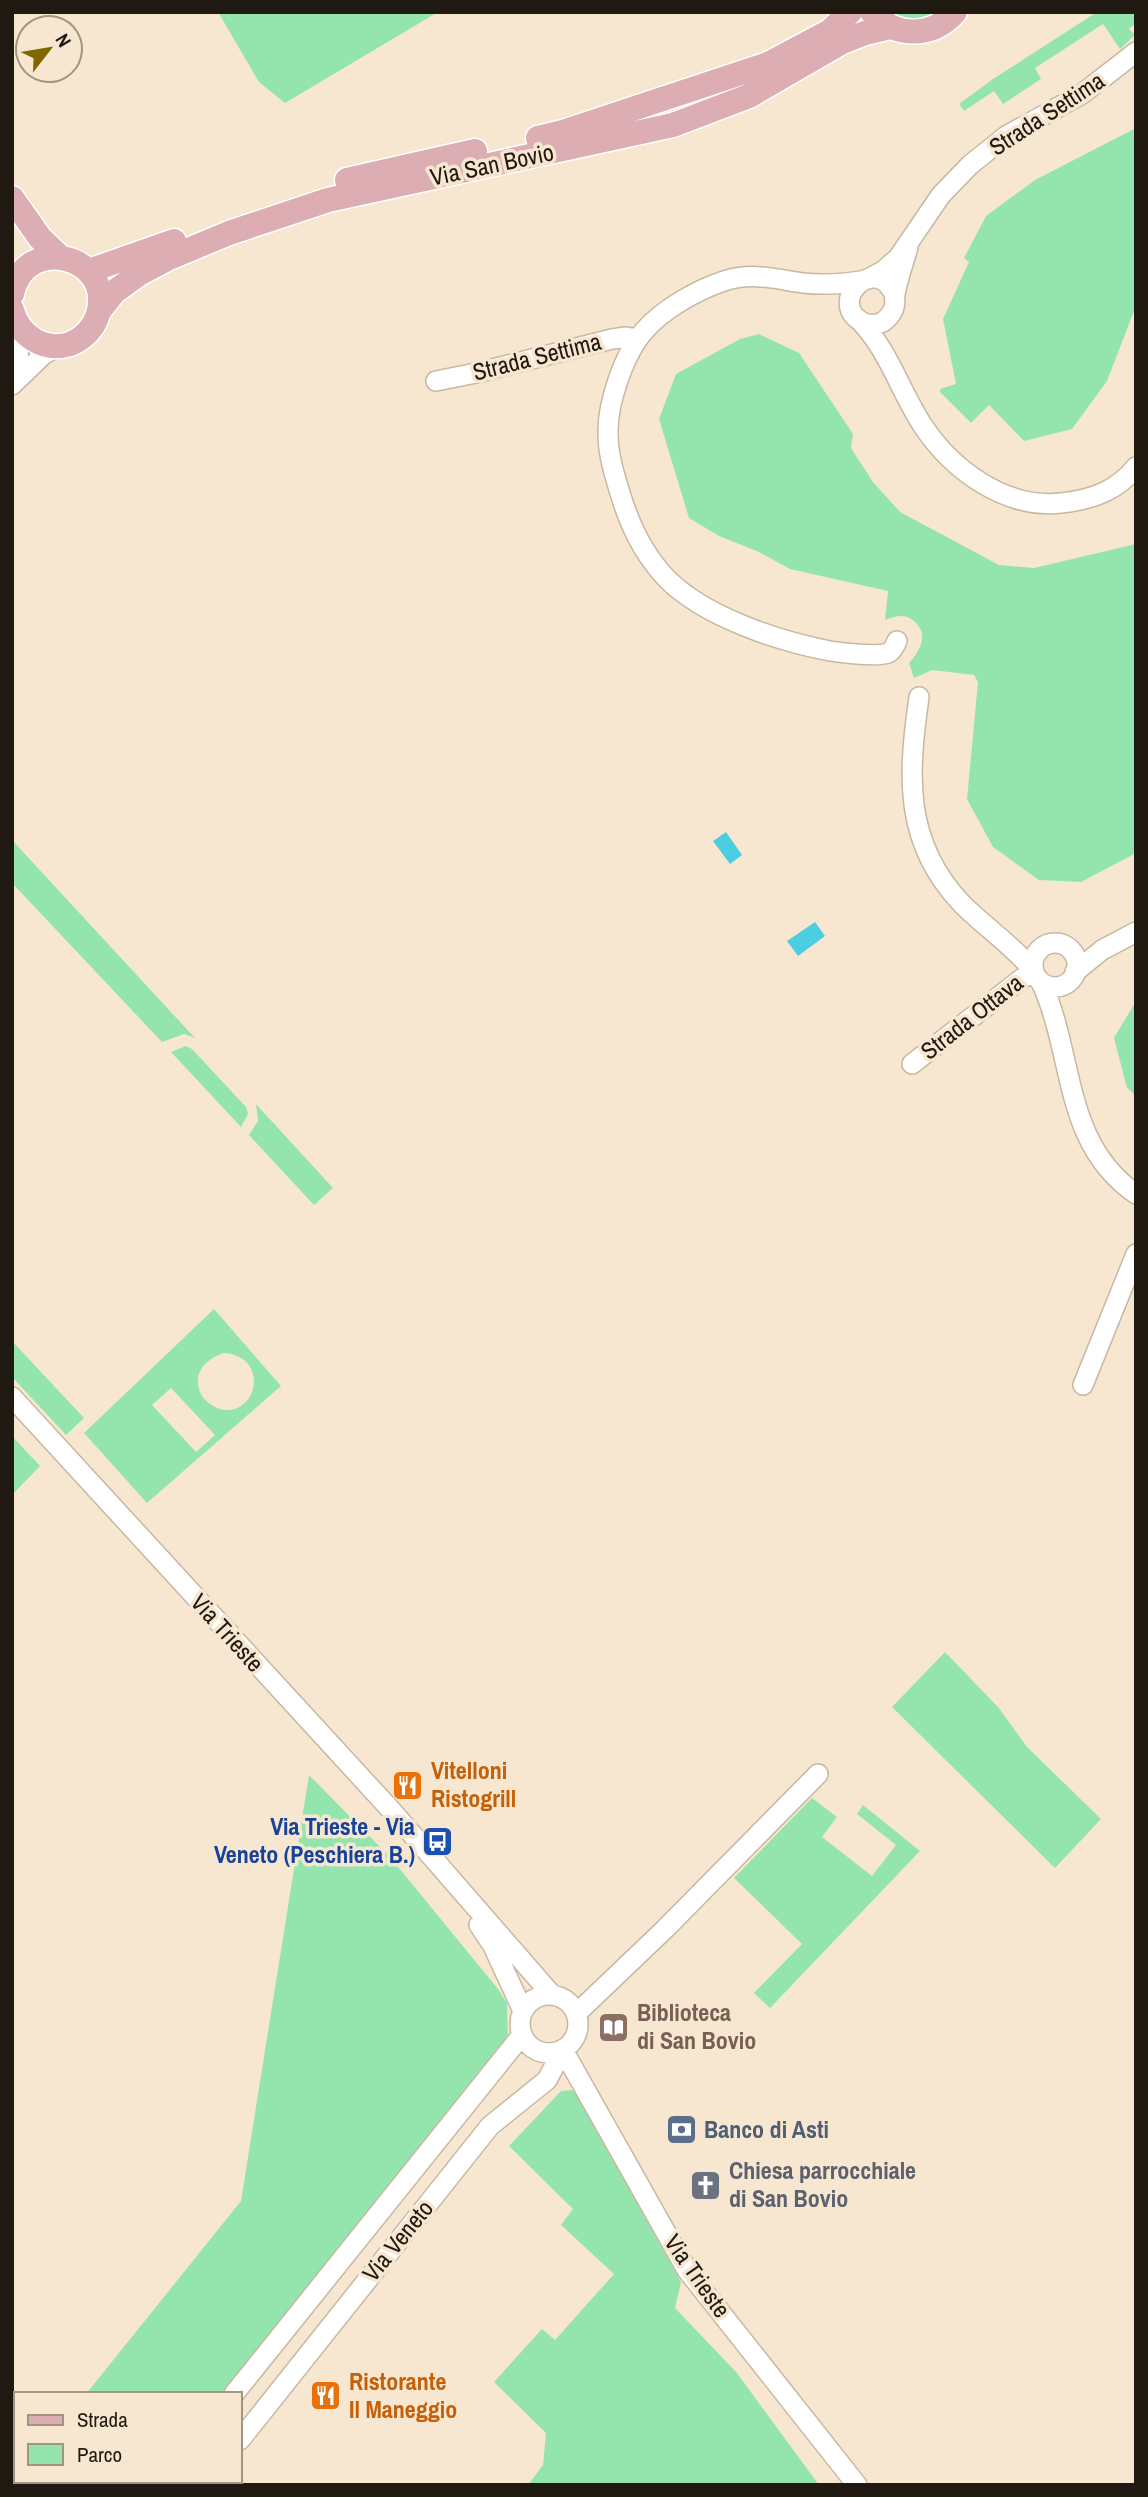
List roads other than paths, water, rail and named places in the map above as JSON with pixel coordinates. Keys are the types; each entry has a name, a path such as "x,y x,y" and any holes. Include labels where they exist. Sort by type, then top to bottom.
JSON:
{"main road":[{"name":"Via San Bovio","path":"89,271 320,186 563,132 768,64 830,31 849,12"},
{"name":"Via San Bovio","path":"58,346 77,341 85,335 114,292 139,274 169,258 229,233 328,200 673,125 750,96 842,42 865,33 881,20 905,32 925,31 943,23 955,12"},
{"path":"17,206 45,244 60,257"},
{"path":"17,206 27,243 28,267"},
{"path":"12,294 18,278 28,267 44,258 60,257 77,262 89,271 100,293 99,311"},
{"path":"16,319 31,339 58,346"}],"street":[{"name":"Strada Settima","path":"897,641 888,653 847,654 810,647 768,635 731,620 669,580 648,555 626,513 615,477 608,436 609,410 631,349 658,318 678,304 724,281 746,276 766,276 804,283 846,284 864,280 883,271 909,243 941,195 970,165 1006,136 1082,94 1136,52"},
{"name":"Strada Settima","path":"894,370 889,317 895,304 909,243"},
{"path":"889,317 879,324 856,316 849,298 855,286 864,280 888,284 895,296"},
{"name":"Strada Settima","path":"804,283 856,316 873,334 924,428 946,453 969,473 1008,497 1037,505 1076,501 1108,491 1120,484 1136,467"},
{"path":"13,385 18,366 16,319"},
{"name":"Strada Settima","path":"436,381 612,339 638,339"},
{"path":"13,385 43,355 58,346"},
{"name":"Strada Ottava","path":"919,697 912,750 911,793 921,836 938,874 962,904 1037,976 1053,987 1060,987 1116,941 1136,932"},
{"name":"Strada Ottava","path":"990,928 1014,941 1029,944 1090,945 1116,941"},
{"path":"1056,944 1065,946 1074,956 1073,976"},
{"name":"Strada Ottava","path":"1056,944 1046,945 1035,955 1037,976 1055,1016 1072,1098 1083,1130 1099,1157 1123,1185 1136,1194"},
{"name":"Strada Ottava","path":"912,1064 1037,976"},
{"name":"Strada Ottava","path":"1062,1043 1073,976"},
{"path":"1083,1385 1136,1254"},
{"name":"Via Trieste","path":"12,1397 443,1868"},
{"path":"576,2014 655,1939 818,1774"},
{"path":"443,1868 552,1995 565,2000 576,2014 576,2036 563,2050 554,2053 531,2047 522,2035 520,2024 523,2011 535,1998 552,1995"},
{"path":"443,1868 493,1946 523,2011"},
{"name":"Via Veneto","path":"236,2392 522,2035"},
{"name":"Via Trieste","path":"563,2050 687,2270 857,2485"},
{"name":"Via Veneto","path":"242,2437 490,2126 547,2080 563,2050"}],"water":[{"path":"726,832 742,855 730,864 713,841"},
{"path":"815,922 825,936 798,956 787,941"}],"place":[{"name":"Vitelloni Ristogrill","path":"408,1785"},
{"name":"Via Trieste - Via Veneto (Peschiera B.)","path":"438,1841"},
{"name":"Biblioteca di San Bovio","path":"614,2027"},
{"name":"Banco di Asti","path":"681,2130"},
{"name":"Chiesa parrocchiale di San Bovio","path":"706,2185"},
{"name":"Ristorante Il Maneggio","path":"326,2396"}]}
